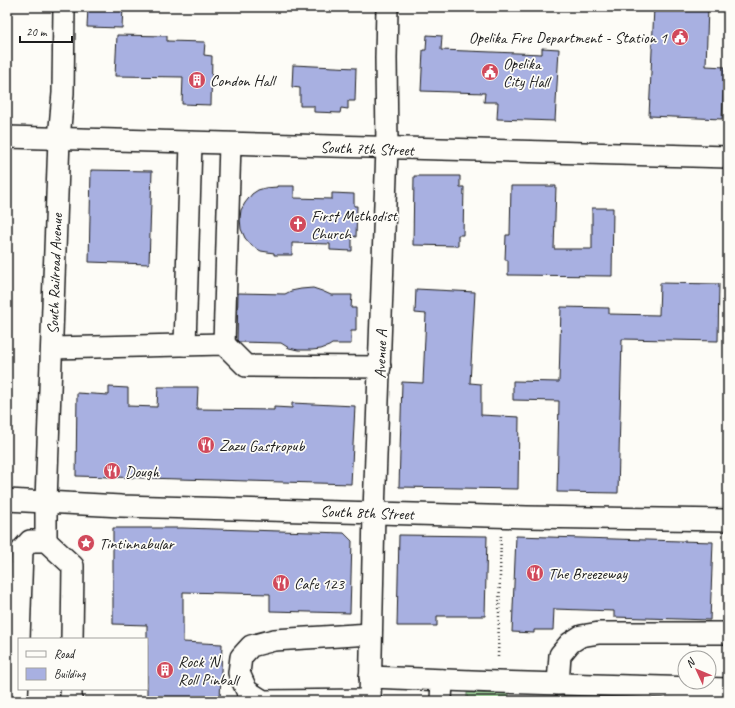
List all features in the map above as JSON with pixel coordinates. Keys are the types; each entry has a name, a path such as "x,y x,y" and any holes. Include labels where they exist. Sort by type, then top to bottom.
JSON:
{"street":[{"name":"South Railroad Avenue","path":"46,541 46,501 59,139 63,93 64,7"},
{"name":"Avenue A","path":"370,701 374,512 387,148 386,7"},
{"name":"South 7th Street","path":"7,137 728,157"},
{"path":"185,345 191,143"},
{"path":"224,344 230,144"},
{"path":"52,348 224,344 246,366 380,367"},
{"name":"South 8th Street","path":"7,500 120,506 535,517 728,520"},
{"path":"19,638 22,550 30,541 46,541 73,566 72,638"},
{"path":"558,684 560,655 570,644 581,636 599,633 728,633"},
{"path":"370,701 263,701 245,696 239,673 241,657 251,646 274,640 371,634"},
{"path":"17,701 18,676"},
{"path":"370,677 728,689"},
{"path":"441,701 442,680"},
{"path":"71,690 71,701"}],"path":[{"path":"498,657 501,532"}],"green space":[{"path":"467,693 509,694 508,701 467,701"}],"building":[{"path":"88,7 123,7 122,28 87,27"},
{"name":"Opelika Fire Department - Station 1","path":"654,7 708,7 706,66 725,67 722,119 649,116"},
{"path":"117,35 167,36 167,41 205,42 204,55 212,56 211,105 182,104 183,77 115,76"},
{"name":"Opelika City Hall","path":"427,35 442,36 441,50 542,54 542,48 559,49 555,121 497,119 498,102 484,102 485,93 421,91 423,50 426,50"},
{"path":"293,65 356,68 355,101 348,101 348,109 341,108 340,113 314,112 314,106 300,106 300,88 292,87"},
{"path":"91,170 152,171 149,264 89,262"},
{"path":"414,176 460,176 460,187 464,187 463,235 458,235 458,246 413,245"},
{"name":"First Methodist Church","path":"277,186 294,186 294,198 332,199 332,193 354,194 354,206 357,206 356,237 352,236 352,251 330,250 330,244 292,243 292,255 274,255 274,253 261,251 252,246 245,238 241,229 241,210 252,194 258,190"},
{"path":"511,186 556,186 554,249 592,249 592,208 613,208 612,276 508,275 508,260 505,260 506,235 510,235"},
{"path":"660,283 719,284 718,341 622,339 618,493 557,492 559,401 513,400 513,381 559,382 561,307 609,308 609,314 659,315"},
{"path":"313,288 331,295 352,295 351,308 356,308 356,331 351,331 351,344 332,344 321,349 298,350 289,348 281,343 239,342 237,340 238,293 285,294 291,291"},
{"path":"416,289 475,292 470,383 481,384 481,415 519,417 518,489 399,487 402,382 423,383 426,314 415,313"},
{"path":"109,387 128,388 128,406 157,407 158,387 198,387 197,409 274,410 274,407 292,408 292,403 355,406 351,484 76,476 77,393 109,395"},
{"path":"113,528 182,528 344,533 352,541 350,613 270,611 270,594 183,592 183,642 222,644 220,701 147,701 147,625 113,624"},
{"path":"399,535 487,536 485,616 437,616 437,626 397,626"},
{"path":"516,536 713,542 710,620 614,617 614,611 554,609 553,630 534,630 534,633 512,632"}],"place":[{"name":"Opelika Fire Department - Station 1","path":"680,37"},
{"name":"Opelika City Hall","path":"490,72"},
{"name":"Condon Hall","path":"197,80"},
{"name":"First Methodist Church","path":"298,224"},
{"name":"Zazu Gastropub","path":"206,445"},
{"name":"Dough","path":"112,471"},
{"name":"Tintinnabular","path":"86,543"},
{"name":"The Breezeway","path":"535,573"},
{"name":"Cafe 123","path":"281,583"},
{"name":"Rock 'N Roll Pinball","path":"165,670"}]}
